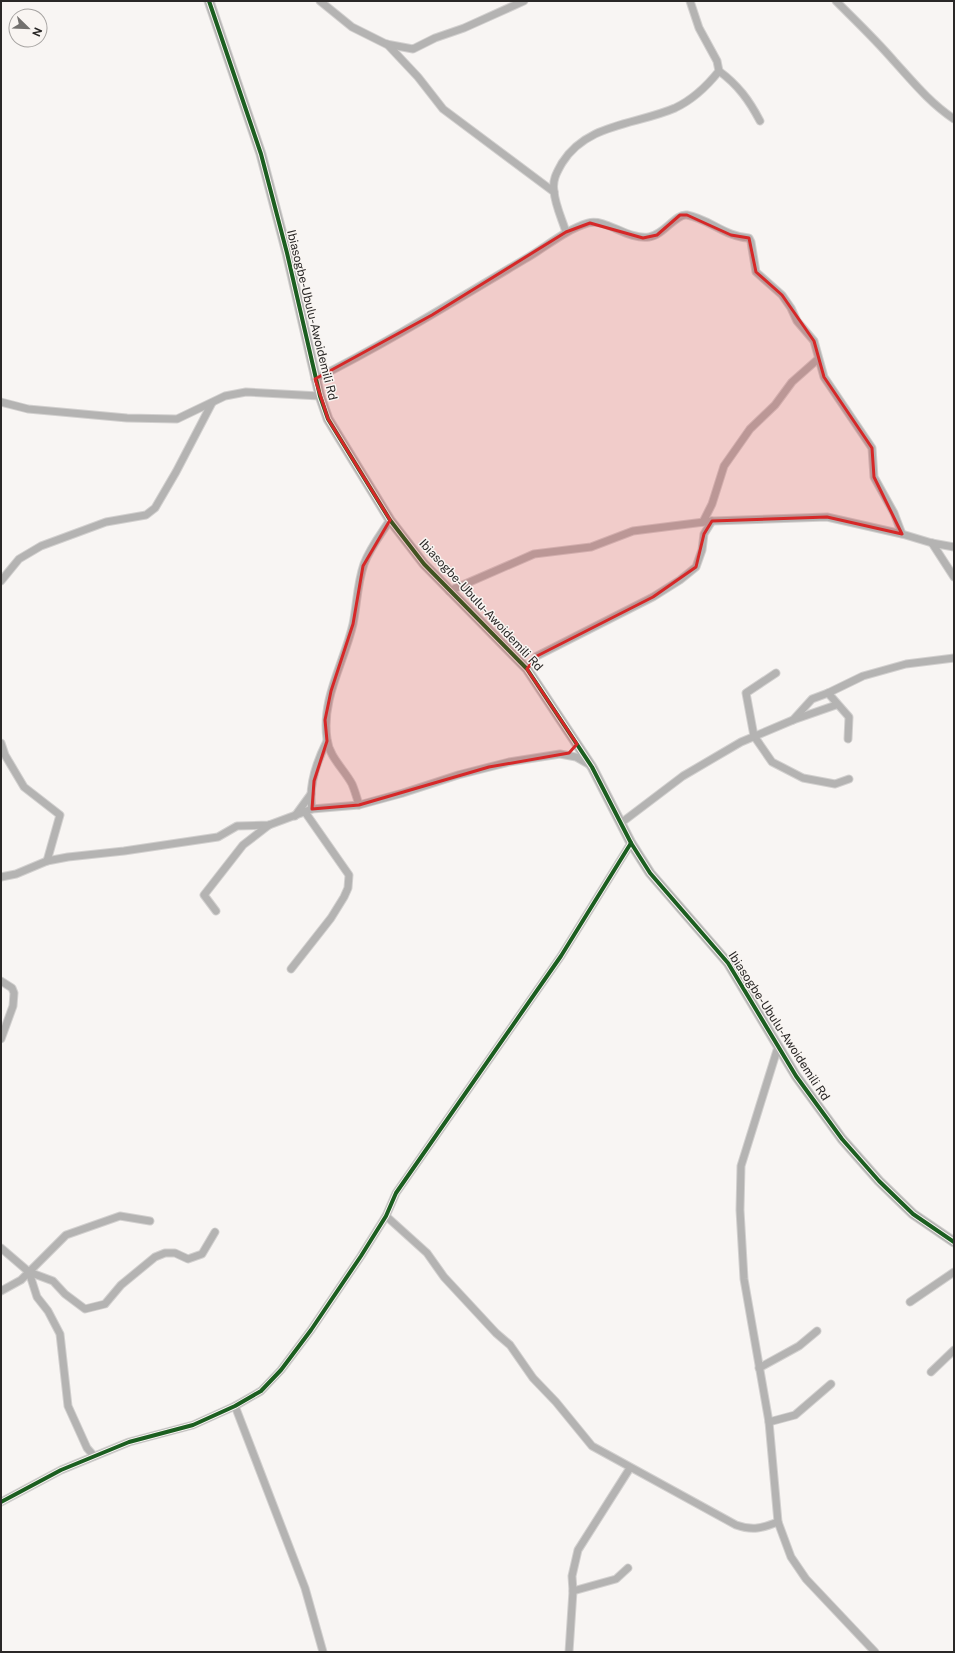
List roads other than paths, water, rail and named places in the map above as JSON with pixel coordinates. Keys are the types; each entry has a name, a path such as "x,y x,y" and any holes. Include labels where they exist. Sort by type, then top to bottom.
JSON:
{"street":[{"name":"Ibiasogbe-Ubulu-Awoidemili Rd","path":"209,1 261,154 288,253 315,379 328,419 390,520 424,564 449,591 491,630 527,669 592,767 631,843 650,873 728,963 796,1076 842,1139 870,1171 913,1214 954,1242"},
{"path":"320,1 352,27 386,44 407,49 413,49 435,38 464,28 524,1"},
{"path":"690,1 699,28 717,61 719,71 733,81 748,98 760,122"},
{"path":"836,1 937,108 954,119"},
{"path":"386,44 400,58 443,109 554,192"},
{"path":"400,58 402,52 407,49"},
{"path":"566,232 554,192 554,176 578,143 615,125 646,118 676,107 696,94 719,71"},
{"path":"315,379 432,315 527,258 566,232 590,223 597,223 632,236 652,237 663,231 680,216 686,215 710,224 731,235 749,238 756,272 782,295 791,308 797,321 814,341 824,378 872,448 874,477 894,513 902,534"},
{"path":"703,522 712,504 724,466 750,429 775,405 792,382 818,359"},
{"path":"1,402 28,409 127,418 177,419 225,396 246,392 320,396"},
{"path":"1,581 19,559 40,546 106,522 146,515 155,508 176,472 212,402"},
{"path":"449,591 534,554 591,547 633,531 712,521 827,517 954,547"},
{"path":"359,805 352,784 332,755 327,741 325,720 331,691 353,624 358,585 363,566 370,549 390,520"},
{"path":"527,669 537,656 653,598 680,580 696,567 702,550 704,534 712,521"},
{"path":"932,543 954,577"},
{"path":"793,720 812,699 828,693 862,676 906,664 954,658"},
{"path":"776,673 746,694 754,736 772,762 804,778 835,784 849,778"},
{"path":"828,693 836,705 849,717 848,739"},
{"path":"621,823 683,776 741,742 793,720 836,705"},
{"path":"291,969 331,918 348,888 349,875 309,811 311,794 320,755 327,741"},
{"path":"1,743 5,755 24,787 60,815 47,861"},
{"path":"1,877 16,874 47,861 218,837 237,826 269,825 309,811 359,805 495,765 569,753 577,744"},
{"path":"564,754 576,757 592,767"},
{"path":"294,817 311,794"},
{"path":"216,911 204,895 243,845 269,825"},
{"path":"1,1502 61,1470 129,1442 193,1425 235,1406 261,1391 292,1356 361,1256 386,1216 396,1193 560,956 631,843"},
{"path":"1,981 12,988 15,998 1,1039"},
{"path":"778,1047 741,1166 740,1210 744,1279 769,1422 778,1522 791,1557 806,1579 875,1652"},
{"path":"1,1291 22,1280 66,1236 120,1216 150,1221"},
{"path":"386,1216 427,1253 444,1277 496,1333 510,1345 533,1378 556,1402 592,1446 736,1525 748,1529 761,1529 778,1522"},
{"path":"1,1248 29,1272 53,1281 65,1294 85,1309 105,1304 121,1285 155,1257 165,1253 175,1253 188,1259 202,1254 214,1232"},
{"path":"29,1272 37,1297 48,1311 60,1334 68,1406 87,1448 94,1456"},
{"path":"910,1302 954,1272"},
{"path":"759,1368 799,1346 817,1331"},
{"path":"931,1372 954,1350"},
{"path":"769,1422 795,1415 831,1384"},
{"path":"235,1406 305,1588 323,1652"},
{"path":"569,1652 574,1591 572,1576 578,1550 630,1468"},
{"path":"574,1591 616,1579 628,1568"}]}
